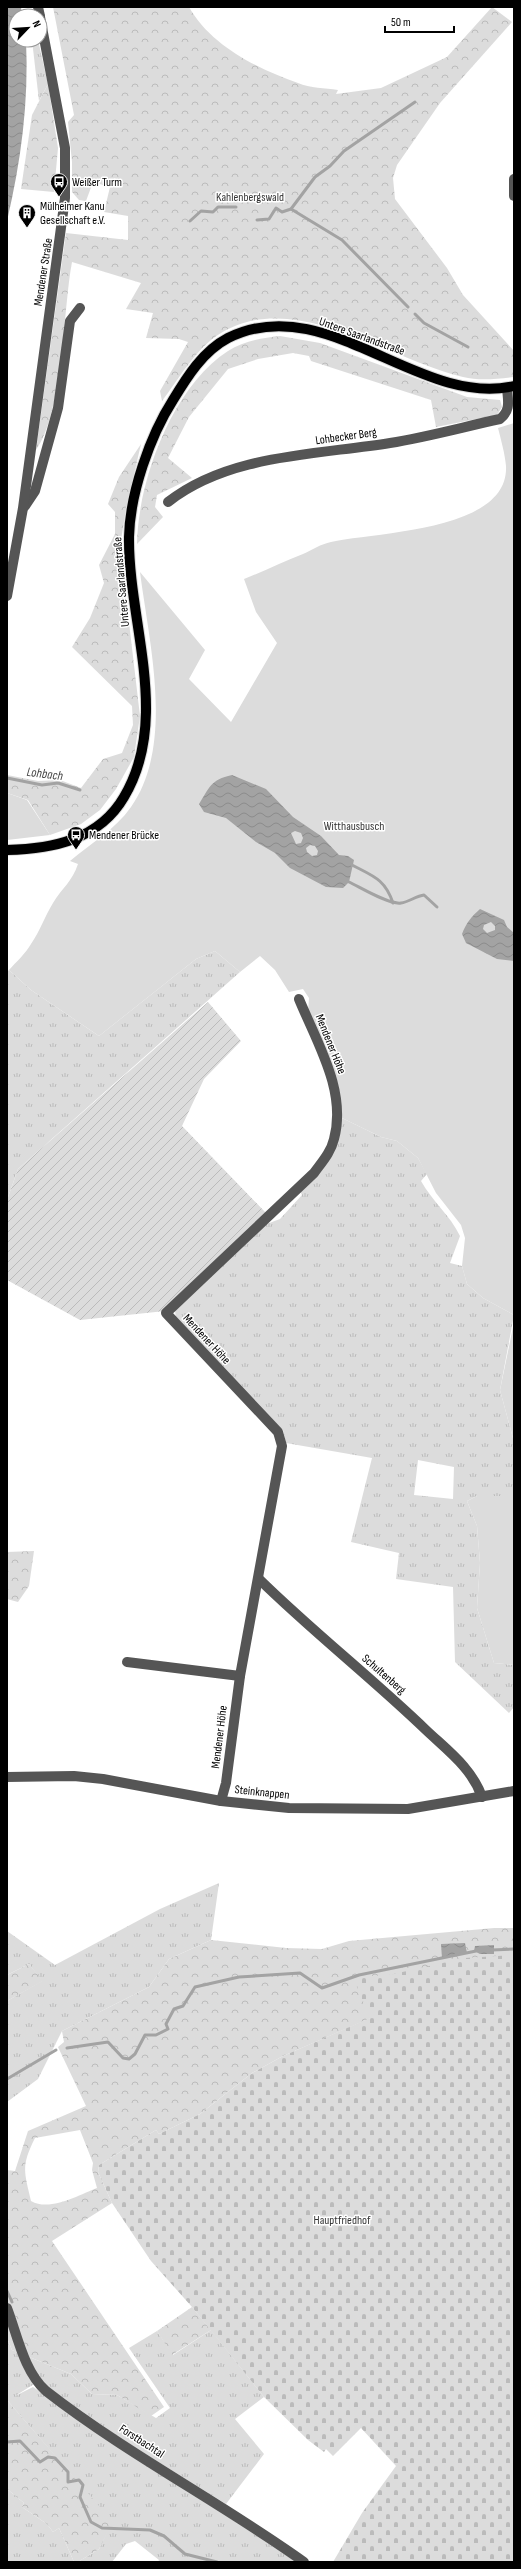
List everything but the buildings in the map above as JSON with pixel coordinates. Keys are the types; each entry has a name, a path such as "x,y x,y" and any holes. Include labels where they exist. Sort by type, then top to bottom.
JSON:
{"main road":[{"name":"Untere Saarlandstraße","path":"7,850 52,847 92,831 106,820 120,804 133,782 141,761 146,715 145,688 131,573 129,534 135,496 151,443 166,411 183,384 208,352 226,339 250,329 277,326 305,329 334,336 417,371 466,387 511,387"}],"street":[{"name":"Mendener Straße","path":"7,596 23,508 65,198 65,148 46,48"},
{"path":"514,179 514,196"},
{"name":"Mendener Straße","path":"23,508 35,491 58,408 70,321 80,308"},
{"name":"Lohbecker Berg","path":"168,502 186,488 230,470 266,461 392,443 500,419 507,414 511,387"},
{"name":"Mendener Höhe","path":"221,1800 226,1783 240,1676 259,1579 282,1446 278,1432 166,1313 314,1173 328,1155 334,1140 338,1113 337,1096 326,1064 299,999"},
{"name":"Schultenberg","path":"259,1579 291,1610 397,1702 470,1773 482,1797"},
{"path":"127,1662 240,1676"},
{"name":"Steinknappen","path":"7,1777 74,1776 96,1778 221,1800 289,1808 408,1809 482,1797 514,1790"},
{"name":"Forstbachtal","path":"7,2308 30,2369 35,2379 46,2391 121,2444 261,2532 304,2562"}],"green space":[{"name":"Kahlenbergswald","path":"53,7 189,7 198,21 210,33 237,54 252,63 267,71 303,85 338,90 336,94 381,88 447,57 492,7 512,22 440,103 397,165 393,178 395,199 447,268 463,295 514,351 514,377 482,379 463,377 405,357 342,332 311,323 280,318 250,321 221,333 212,339 188,364 162,401 160,391 188,342 179,339 146,338 153,313 126,309 141,283 72,262 57,387 52,412 45,433 36,450 66,233 128,240 128,216 104,212 110,187 93,182 86,201 79,200 72,192 72,162 68,122 74,115"},
{"path":"33,48 40,48 48,84 39,101"},
{"path":"48,84 58,148 54,192 21,189 32,115"},
{"path":"280,336 320,343 467,397 500,400 502,407 497,415 436,427 431,400 311,361 309,356 293,353 258,359 228,369 189,417 168,458 192,478 157,495 155,507 163,517 137,544 139,519 151,465 162,437 175,411 190,387 208,367 228,351 253,340"},
{"name":"Witthausbusch","path":"514,423 514,1315 483,1298 467,1284 462,1266 465,1238 461,1225 436,1193 418,1158 397,1141 381,1137 342,1118 308,1012 309,998 303,989 289,992 275,970 260,956 240,972 215,951 196,959 99,1036 31,990 9,970 29,947 56,898 73,876 78,864 70,861 118,823 131,807 144,782 152,754 156,724 153,661 140,572 205,650 189,679 231,722 277,643 256,612 244,579 327,543 436,525 463,516 486,504 501,488 506,466 498,428"},
{"path":"141,444 126,509 120,546 140,716 134,757 116,789 100,810 81,824 50,835 28,800 7,793 7,775 38,781 60,780 81,788 103,759 122,753 133,725 132,706 72,647 90,618 104,583 99,565 115,534 115,512 108,504 119,477"},
{"path":"7,793 27,800 50,835 7,840"},
{"path":"215,951 240,972 18,1169 7,1200 7,972 9,970 31,990 99,1036 196,959"},
{"path":"208,1002 241,1041 204,1079 182,1126 266,1213 165,1311 80,1320 7,1280 7,1200 18,1169"},
{"path":"342,1118 381,1137 397,1141 418,1158 427,1174 421,1181 456,1228 460,1236 450,1263 462,1266 467,1284 483,1298 514,1315 500,1390 514,1442 514,1496 477,1496 467,1501 477,1526 480,1563 477,1608 494,1663 514,1665 514,1707 509,1713 455,1662 453,1587 396,1579 399,1553 351,1542 372,1458 286,1443 283,1430 176,1321 175,1309 264,1225 280,1219 302,1195 300,1191 319,1173","holes":["418,1460 454,1467 453,1499 414,1495"]},
{"path":"514,1322 514,1442 500,1390"},
{"path":"477,1496 514,1496 514,1665 494,1663 477,1608 480,1563 477,1526 467,1501"},
{"path":"34,1551 29,1586 18,1602 7,1599 7,1552"},
{"path":"219,1883 211,1940 169,1959 149,1987 62,2031 38,2079 7,2102 7,2001 42,1981 29,1964 7,1975 7,1931 55,1965 160,1909"},
{"path":"494,1928 514,1928 514,1978 371,2018 283,2056 252,2073 200,2114 159,2134 156,2130 99,2165 98,2172 112,2203 52,2241 164,2407 151,2416 117,2395 92,2394 71,2374 12,2350 7,2338 7,2170 15,2171 28,2131 86,2106 58,2047 64,2042 62,2031 149,1987 169,1959 211,1940 286,1948 322,1949 349,1941","holes":["80,2130 93,2163 92,2170 97,2188 55,2204 47,2205 31,2201 25,2169 27,2155 35,2138"]},
{"name":"Hauptfriedhof","path":"514,1955 514,2562 333,2562 362,2513 396,2466 361,2428 333,2456 326,2449 324,2452 308,2440 264,2397 192,2307 151,2261 112,2203 98,2172 99,2165 156,2130 159,2134 200,2114 252,2073 283,2056 370,2018 353,1977 389,1975 465,1958"},
{"path":"29,1964 43,1981 7,2001 7,1975"},
{"path":"192,2307 211,2330 172,2355 157,2331"},
{"path":"211,2330 264,2397 235,2419 264,2454 226,2504 123,2440 39,2381 15,2396 33,2387 296,2562 158,2562 159,2560 135,2541 126,2544 112,2562 78,2562 99,2549 112,2522 7,2400 7,2338 12,2350 71,2374 92,2394 117,2395 156,2418 170,2408 129,2348 157,2331 173,2355"},
{"path":"7,2400 113,2522 99,2549 78,2562 74,2562 59,2528 53,2532 47,2524 22,2507 24,2503 7,2489"},
{"path":"7,2489 24,2503 22,2507 47,2524 53,2532 59,2528 74,2562 7,2562"}],"water":[{"path":"7,7 21,7 8,8 8,48 26,48 27,63 23,131 7,221"},
{"path":"232,775 266,789 293,817 321,836 339,855 348,856 354,860 349,882 343,888 326,887 290,868 275,853 256,842 226,818 204,812 199,804 208,789 219,779","holes":["295,831 301,833 303,838 301,843 296,844 291,833","310,845 315,846 318,851 317,855 312,856 307,852 306,848"]},
{"path":"480,909 504,920 507,927 514,933 514,961 497,959 466,943 462,934 467,923","holes":["491,922 495,926 495,930 487,933 483,929 484,925"]},
{"path":"465,1943 467,1953 442,1958 441,1944"},
{"path":"494,1945 494,1954 480,1954 474,1951 475,1946"}],"waterway":[{"path":"257,220 269,219 276,208 282,212 291,209 315,177 330,166 344,151 415,102"},
{"path":"190,221 201,211 213,212 218,207 236,207"},
{"path":"291,209 342,240 408,307"},
{"path":"415,314 424,323 468,347"},
{"name":"Lohbach","path":"7,778 42,785 58,783 80,790"},
{"path":"352,865 382,883 390,895 393,903"},
{"path":"349,882 382,899 396,903 401,903 424,895 437,907"},
{"path":"492,1950 514,1949"},
{"path":"67,2048 108,2042 123,2058 129,2059 135,2054 145,2035 156,2035 168,2029 166,2024 174,2009 183,2006 195,1987 239,1977 300,1973 322,1988 359,1975 476,1951"},
{"path":"7,2079 56,2050"},
{"path":"7,2291 12,2302"},
{"path":"7,2442 20,2441 40,2462 48,2457 55,2458 68,2472 68,2482 79,2480 83,2485 80,2497 91,2522 102,2528 150,2530 164,2536 185,2554 217,2562"}],"place":[{"name":"Weißer Turm","path":"59,197"},
{"name":"Mülheimer Kanu Gesellschaft e.V.","path":"27,228"},
{"name":"Mendener Brücke","path":"76,850"}]}
